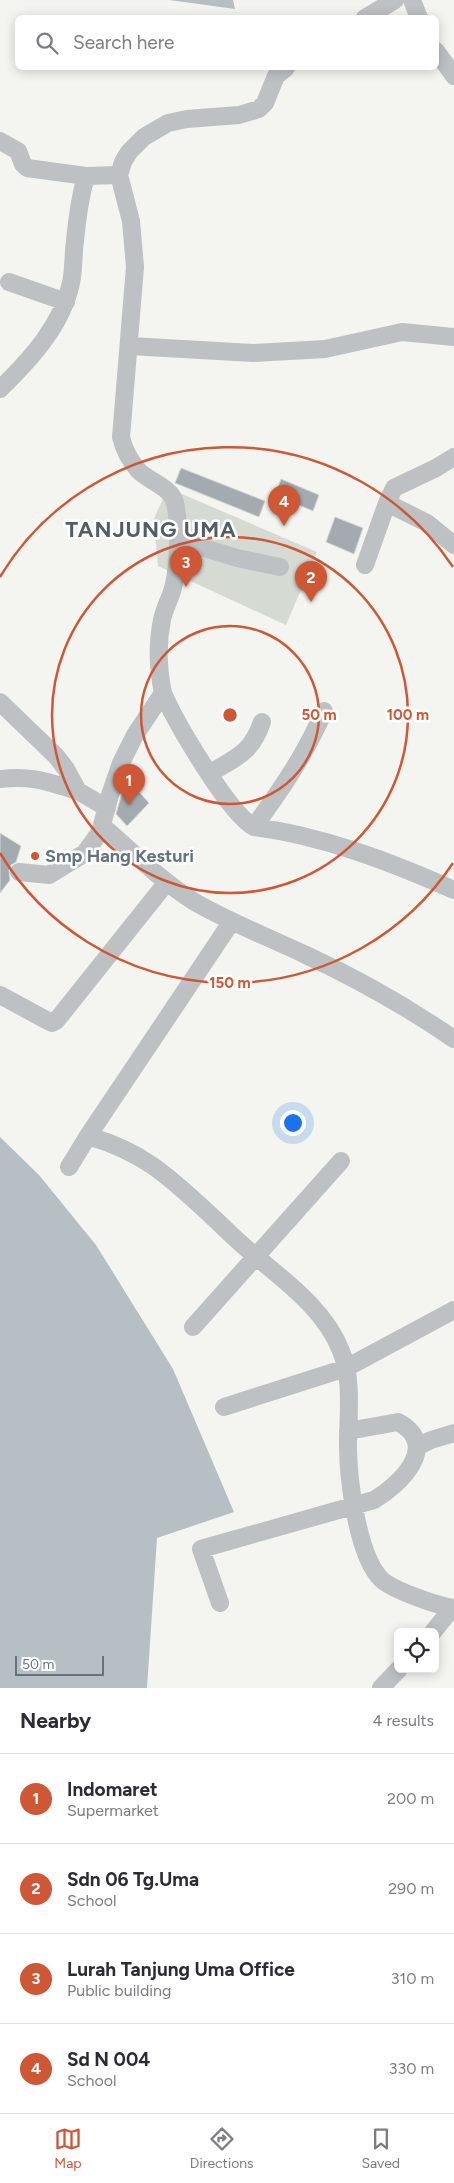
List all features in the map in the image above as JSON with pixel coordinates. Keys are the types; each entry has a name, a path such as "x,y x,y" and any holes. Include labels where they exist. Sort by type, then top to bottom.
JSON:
{"street":[{"path":"371,15 395,0"},
{"path":"412,0 418,15"},
{"path":"439,56 454,76"},
{"path":"284,70 276,76 265,103 259,109 239,114 186,119 168,123 144,137 129,152 123,162 119,175 131,221 135,267 130,346 121,437 128,456 139,471 174,499 178,540 175,580 161,621 158,671 163,693 209,774 237,813 254,827 330,844 453,887"},
{"path":"0,142 18,151 23,164 27,168 86,176 119,175"},
{"path":"2,384 44,340 58,320 66,302 72,281 75,240 86,176"},
{"path":"9,282 66,302"},
{"path":"130,346 252,353 325,349 402,332 454,337"},
{"path":"365,565 387,502 394,488 436,468 454,457"},
{"path":"387,502 426,523 454,545"},
{"path":"178,540 237,558 280,567"},
{"path":"19,872 49,875 85,853 102,826 125,756 135,735 163,693"},
{"path":"0,702 56,756 66,769 78,791"},
{"path":"254,827 286,783 310,744 324,711"},
{"path":"209,774 251,746 257,737 262,722"},
{"path":"0,779 35,778 78,791 107,808"},
{"path":"102,826 167,882 193,900 232,922 351,977 418,1014 454,1039"},
{"path":"0,995 52,1023 56,1021 167,882"},
{"path":"69,1167 232,922"},
{"path":"88,1136 126,1150 175,1183 301,1296 324,1320 341,1350 346,1368 353,1506 366,1551 379,1578 396,1588 453,1608 436,1628"},
{"path":"193,1327 341,1161"},
{"path":"224,1407 346,1368 454,1310"},
{"path":"220,1604 201,1549 374,1500 396,1484 413,1462 417,1447 412,1433 398,1422 348,1431"},
{"path":"417,1447 431,1440 454,1433"},
{"path":"382,1688 395,1673"}],"shaded area":[{"path":"169,0 233,0 235,9"},
{"path":"168,488 317,552 286,625 158,566 156,543 151,525"},
{"path":"0,1137 39,1175 96,1245 173,1369 234,1512 157,1538 147,1688 0,1688"}],"building":[{"path":"181,468 265,501 259,517 175,483"},
{"path":"281,479 319,495 313,511 275,495"},
{"path":"335,517 363,528 354,554 326,542"},
{"path":"131,783 149,803 127,826 116,814 122,793"},
{"path":"0,833 21,846 16,862 11,865 9,870 10,880 0,893"}],"place":[{"name":"Sd N 004","path":"284,526"},
{"name":"Lurah Tanjung Uma Office","path":"186,587"},
{"name":"Sdn 06 Tg.Uma","path":"311,602"},
{"name":"Indomaret","path":"129,805"},
{"name":"Smp Hang Kesturi","path":"35,856"}],"district":[{"name":"TANJUNG UMA","path":"151,529"}]}
